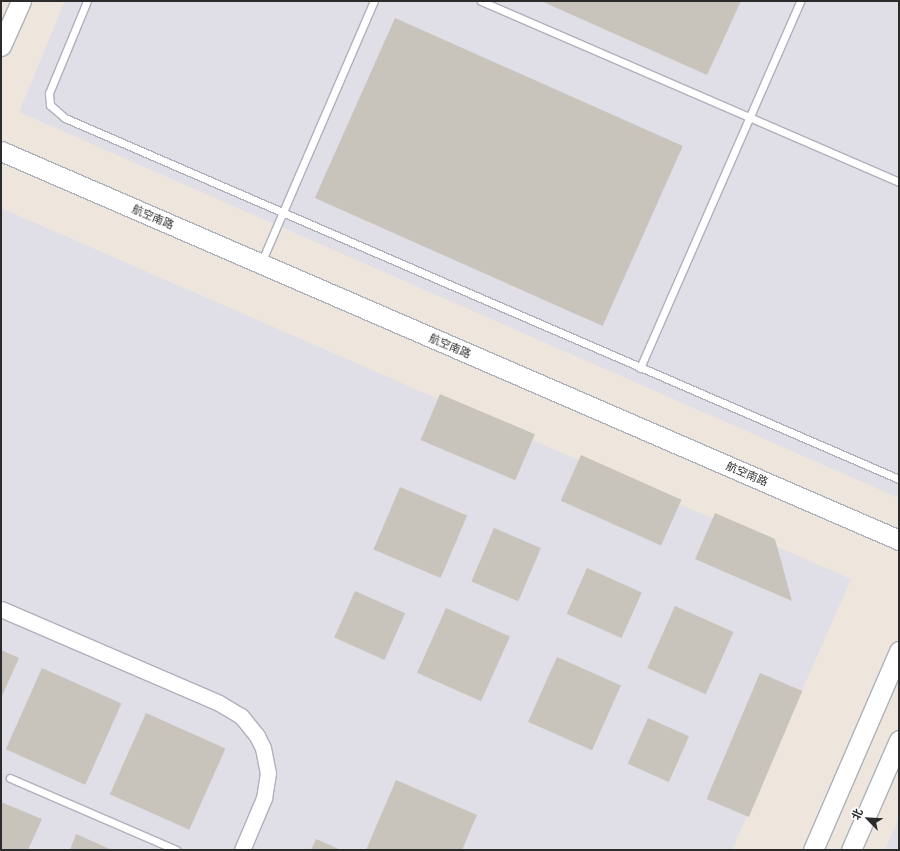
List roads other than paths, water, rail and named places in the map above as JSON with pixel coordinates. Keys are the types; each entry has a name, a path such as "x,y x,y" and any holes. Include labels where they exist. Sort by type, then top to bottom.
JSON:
{"street":[{"path":"1,46 21,1"},
{"name":"航空南路","path":"1,151 899,540"},
{"path":"1,609 218,703 241,716 257,736 266,760 268,773 264,798 242,850"},
{"path":"813,850 899,651"},
{"path":"851,850 899,740"}],"lane":[{"path":"87,1 52,82 50,105 56,113 899,480"},
{"path":"261,264 374,1"},
{"path":"481,1 899,182"},
{"path":"640,368 800,1"},
{"path":"10,778 176,850"}]}
